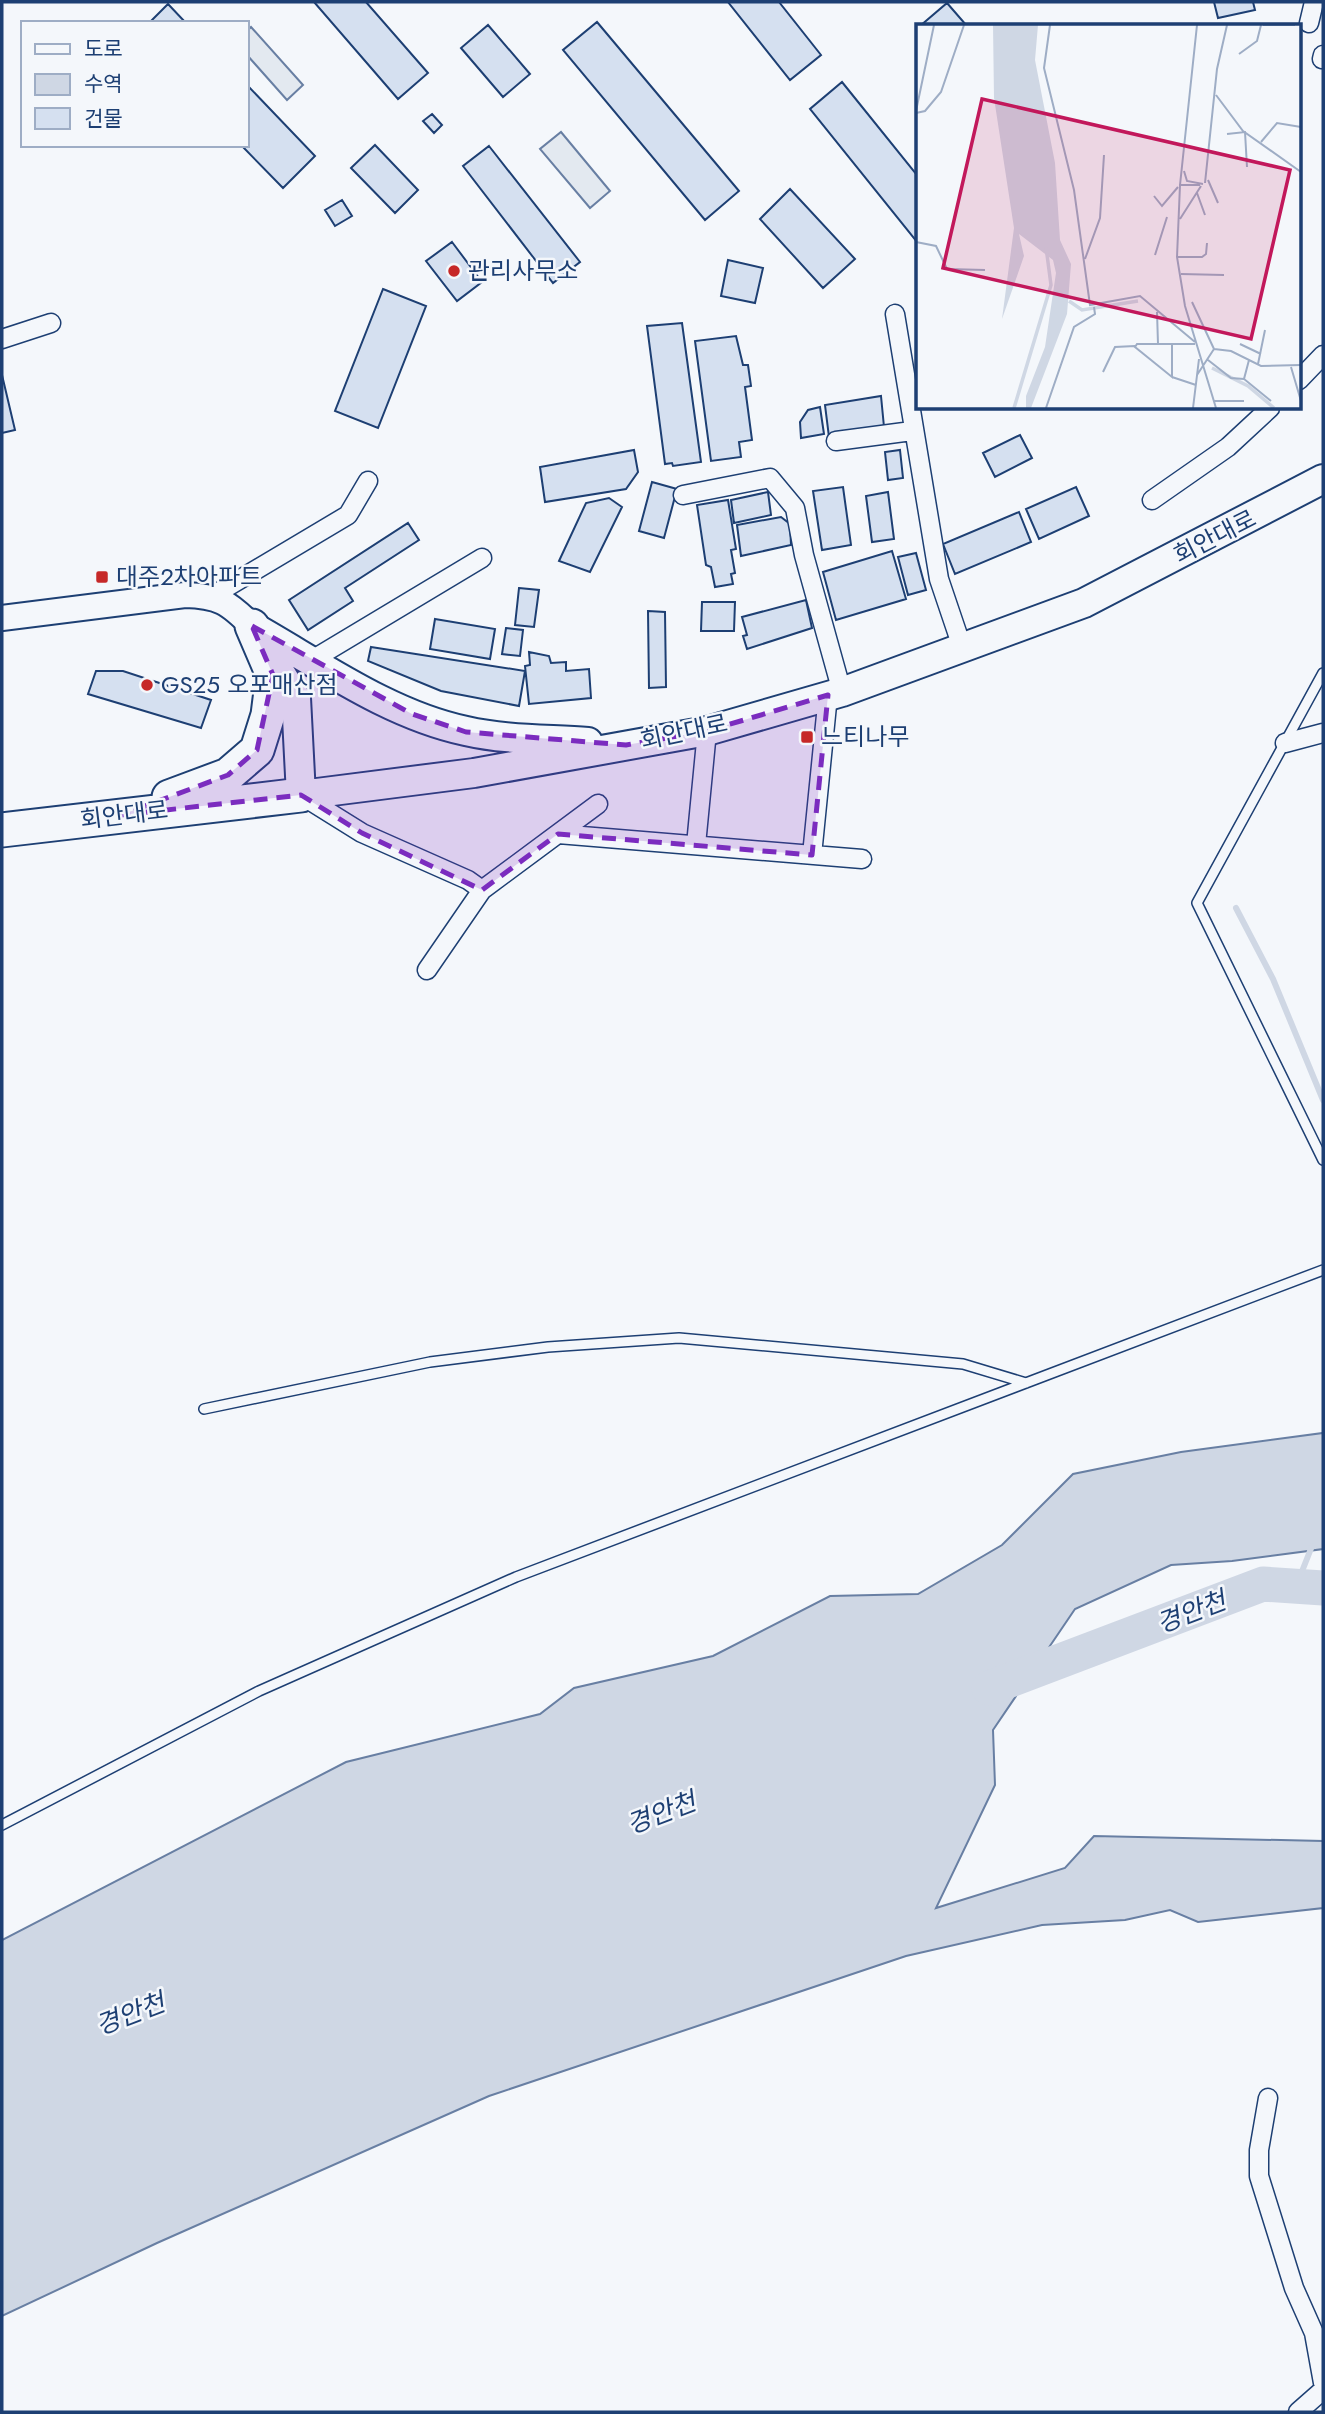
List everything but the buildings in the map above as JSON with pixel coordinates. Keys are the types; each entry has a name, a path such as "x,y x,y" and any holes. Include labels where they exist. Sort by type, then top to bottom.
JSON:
{"highway":[{"path":"121,815 228,775 257,750 268,715 273,675 252,626"},
{"name":"회안대로","path":"2,830 301,795"}],"main road":[{"name":"회안대로","path":"301,795 474,773 707,731 835,694 963,650 1084,603 1323,480"},
{"path":"252,626 412,714 466,732 626,745"},
{"path":"252,626 296,698 301,795"}],"street":[{"path":"1309,23 1314,2"},
{"path":"895,314 912,431 939,579 963,650"},
{"path":"2,339 51,323"},
{"path":"1300,379 1323,355"},
{"path":"1152,500 1228,447 1268,410"},
{"path":"836,442 912,431"},
{"path":"683,495 770,478 795,508 835,694 812,855"},
{"path":"212,596 348,515 368,481"},
{"path":"312,660 482,558"},
{"path":"2,618 185,595 212,596 233,607 252,626"},
{"path":"696,845 707,731"},
{"path":"1285,743 1323,733"},
{"path":"301,795 362,833 468,880 482,890"},
{"path":"426,971 482,890 598,804"},
{"path":"558,834 862,859"},
{"path":"1269,2098 1259,2150 1259,2176 1294,2288 1314,2333 1323,2383"},
{"path":"1298,2412 1323,2390"}],"lane":[{"path":"1323,673 1198,903 1323,1160"},
{"path":"2,1825 259,1691 516,1577 1323,1270"},
{"path":"204,1409 430,1362 548,1347 679,1338 963,1364 1026,1383"}],"highlighted area":[{"path":"252,626 412,714 466,732 626,745 707,731 828,695 812,855 558,834 482,890 362,833 301,795 121,815 228,775 257,750 273,675"}],"shaded area":[{"path":"251,27 303,85 287,100 248,56 248,30"},
{"path":"561,132 610,191 590,208 540,149"}],"water":[{"path":"1323,1433 1323,1549 1232,1561 1171,1565 1075,1609 993,1730 995,1785 936,1908 1065,1868 1094,1836 1323,1841 1323,1908 1198,1922 1170,1910 1125,1920 1042,1925 906,1956 489,2096 157,2243 2,2316 2,1940 346,1762 540,1714 574,1688 713,1656 830,1596 918,1594 1002,1545 1073,1474 1181,1452"}],"waterway":[{"path":"1236,908 1273,979 1323,1100"},
{"path":"1297,1584 1312,1546"},
{"name":"경안천","path":"989,1688 1263,1584 1323,1588"}],"place":[{"name":"관리사무소","path":"454,271"},
{"name":"대주2차아파트","path":"102,577"},
{"name":"GS25 오포매산점","path":"147,685"},
{"name":"느티나무","path":"807,737"}]}
